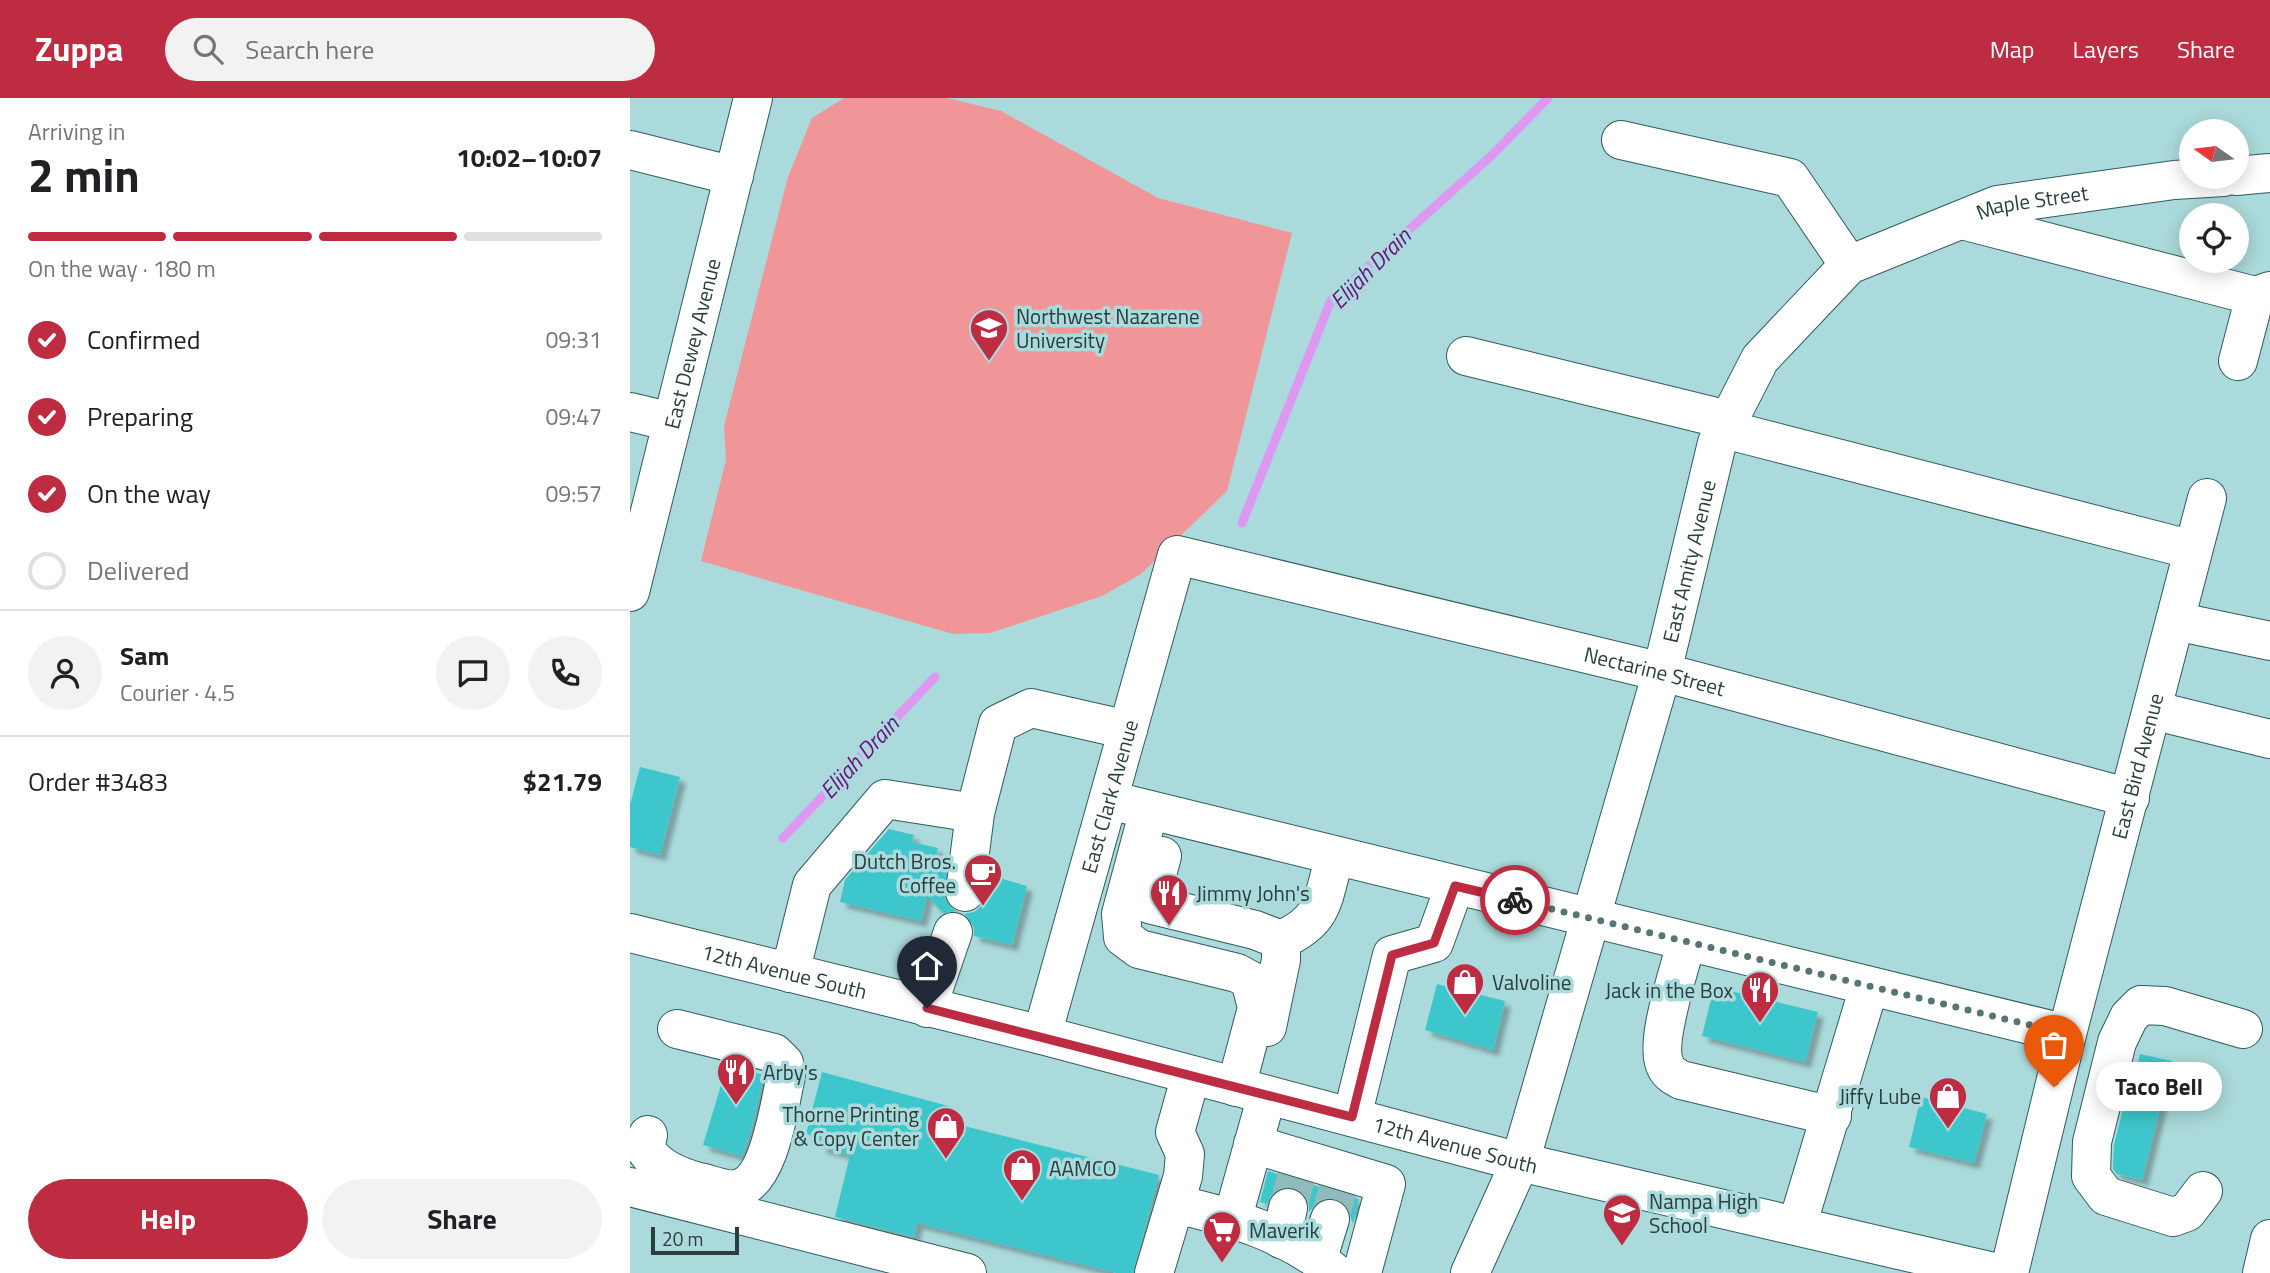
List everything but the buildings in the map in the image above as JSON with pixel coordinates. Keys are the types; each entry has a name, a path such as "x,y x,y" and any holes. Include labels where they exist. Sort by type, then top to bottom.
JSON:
{"street":[{"name":"East Dewey Avenue","path":"630,592 753,98"},
{"path":"1621,140 1790,178 1849,265"},
{"path":"630,150 734,176"},
{"path":"2249,175 2270,173"},
{"name":"Maple Street","path":"1849,265 1997,205 2179,180"},
{"path":"1962,220 2262,294 2238,361"},
{"name":"East Amity Avenue","path":"1470,1273 1520,1162 1662,672 1717,443 1760,359 1849,265"},
{"path":"1466,356 2193,550"},
{"path":"630,412 672,422"},
{"name":"East Bird Avenue","path":"2008,1273 2067,1034 2207,498"},
{"name":"Nectarine Street","path":"1177,555 1662,672 2130,798"},
{"name":"East Clark Avenue","path":"1041,1035 1177,555"},
{"path":"2175,621 2270,641"},
{"path":"965,892 975,813 998,724 1031,708 1128,730"},
{"path":"2152,710 2270,739"},
{"path":"790,973 812,885 885,799 975,813"},
{"path":"1109,800 2067,1034"},
{"path":"1161,813 1153,891 1291,935"},
{"path":"1161,813 1121,914 1123,937 1139,950 1237,973 1250,980 1257,1008 1252,1091 1253,1144 1233,1217"},
{"path":"1252,1091 1281,960 1291,935 1318,915 1335,856"},
{"path":"1352,1117 1392,955 1434,943 1455,886"},
{"path":"927,1008 953,932"},
{"name":"12th Avenue South","path":"630,933 1041,1035 1520,1162 1998,1273"},
{"path":"1686,942 1663,1041 1664,1065 1670,1073 1681,1080 1832,1116"},
{"path":"1797,1226 1869,987"},
{"path":"2203,1191 2187,1212 2173,1217 2106,1196 2091,1175 2092,1142 2116,1042 2129,1017 2141,1006 2165,1006 2243,1029"},
{"path":"677,1028 774,1053 784,1063 786,1076 765,1162 748,1185 713,1197"},
{"path":"1154,1273 1183,1176 1185,1154 1175,1132 1191,1075"},
{"path":"648,1135 645,1149 653,1161 713,1197"},
{"path":"1253,1144 1292,1195 1327,1266"},
{"path":"1175,1204 1233,1217 1292,1195 1386,1184 1362,1273"},
{"path":"630,1187 713,1197 967,1273"},
{"path":"1327,1266 1337,1191"},
{"path":"2262,1273 2270,1239"}],"shaded area":[{"name":"Northwest Nazarene University","path":"844,98 947,98 1001,111 1158,198 1292,233 1227,491 1141,574 1102,596 990,633 953,634 701,561 726,460 724,426 788,177 812,118"}],"waterway":[{"name":"Elijah Drain","path":"1242,523 1331,300 1490,157 1548,98"},
{"name":"Elijah Drain","path":"783,838 935,677"}],"tunnel":[{"path":"1288,1208 1297,1174"},
{"path":"1330,1219 1339,1184"}],"way so far":[{"path":"1515,900 2067,1034 2054,1087"}],"place":[{"name":"Northwest Nazarene University","path":"989,362"},
{"name":"Dutch Bros. Coffee","path":"983,907"},
{"name":"Jimmy John's","path":"1169,927"},
{"name":"Valvoline","path":"1465,1016"},
{"name":"Jack in the Box","path":"1760,1024"},
{"name":"Taco Bell","path":"2054,1087"},
{"name":"Arby's","path":"736,1106"},
{"name":"Jiffy Lube","path":"1948,1130"},
{"name":"Thorne Printing & Copy Center","path":"946,1160"},
{"name":"AAMCO","path":"1022,1202"},
{"name":"Nampa High School","path":"1622,1247"},
{"name":"Maverik","path":"1222,1264"}],"route":[{"path":"927,1008 1041,1035 1352,1117 1392,955 1434,943 1455,886 1515,900"}]}
